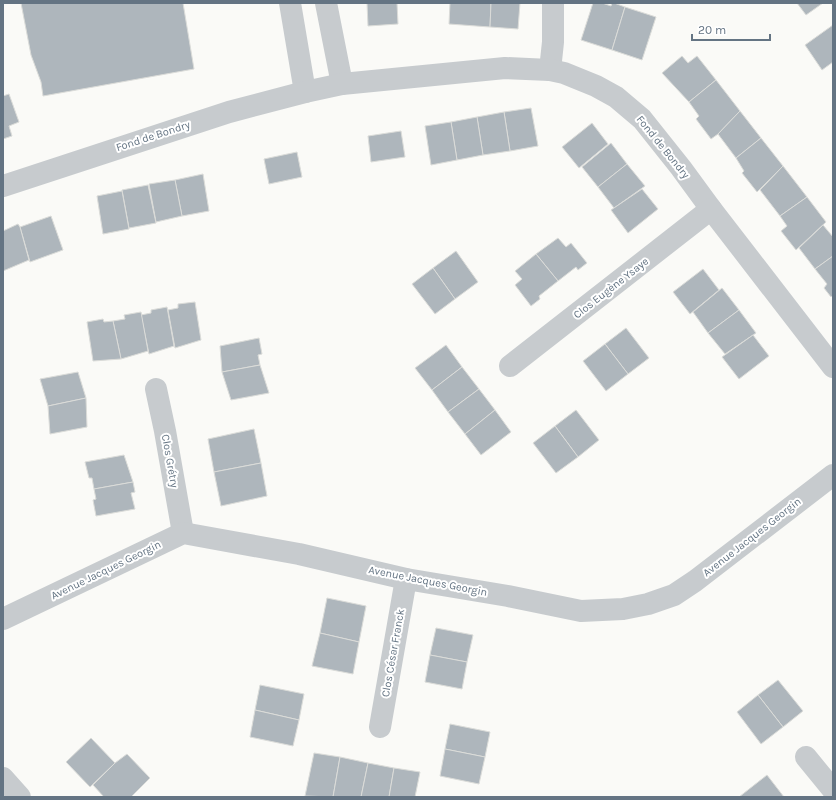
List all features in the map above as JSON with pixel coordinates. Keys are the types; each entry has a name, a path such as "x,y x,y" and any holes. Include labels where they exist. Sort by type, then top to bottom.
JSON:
{"street":[{"path":"290,3 305,92"},
{"path":"326,3 342,84"},
{"path":"550,70 553,42 553,3"},
{"name":"Fond de Bondry","path":"3,186 229,112 342,84 505,68 550,70 564,73 596,86 616,97 642,119 833,367"},
{"name":"Clos Eugène Ysaye","path":"510,366 711,210"},
{"name":"Clos Grétry","path":"156,389 183,533"},
{"name":"Avenue Jacques Georgin","path":"3,619 183,533 299,554 406,579 508,596 581,611 623,609 648,604 674,595 695,582 833,476"},
{"name":"Clos César Franck","path":"380,726 406,579"},
{"path":"806,757 833,790"},
{"path":"3,778 20,797"}],"building":[{"path":"21,3 183,3 194,69 43,96 41,82 31,55"},
{"path":"367,3 397,3 398,24 368,26"},
{"path":"450,3 491,3 490,27 449,24"},
{"path":"491,3 520,3 518,29 490,27"},
{"path":"593,3 602,3 611,6 612,3 614,3 625,7 612,50 581,40"},
{"path":"797,3 823,3 806,15"},
{"path":"625,7 656,17 642,60 612,50"},
{"path":"833,25 833,62 822,70 805,45"},
{"path":"682,56 688,63 697,56 716,80 689,102 662,73"},
{"path":"716,80 740,111 718,134 711,139 696,119 699,116 689,102"},
{"path":"9,94 19,122 9,126 12,136 3,139 3,96"},
{"path":"531,108 538,146 510,151 504,112"},
{"path":"740,111 761,138 736,158 718,134"},
{"path":"504,112 510,151 483,155 477,117"},
{"path":"477,117 483,155 457,160 451,122"},
{"path":"451,122 457,160 431,165 425,126"},
{"path":"592,123 608,144 579,168 562,147"},
{"path":"401,131 405,157 371,162 368,136"},
{"path":"761,138 783,166 757,192 742,173 744,171 736,158"},
{"path":"611,143 627,164 598,187 582,167"},
{"path":"297,152 302,177 269,184 264,159"},
{"path":"627,164 645,186 614,208 598,187"},
{"path":"783,166 807,197 780,216 760,190"},
{"path":"203,174 209,211 182,216 175,180"},
{"path":"175,180 182,216 156,222 149,184"},
{"path":"148,185 156,223 129,228 122,190"},
{"path":"642,189 658,209 628,233 611,210"},
{"path":"122,191 129,229 103,234 97,196"},
{"path":"807,197 826,222 796,250 781,231 787,226 780,216"},
{"path":"51,216 63,250 30,262 20,227"},
{"path":"18,224 29,260 3,271 3,231"},
{"path":"823,225 833,237 833,256 815,269 799,248"},
{"path":"558,238 566,247 571,243 587,263 578,270 576,267 558,281 536,254"},
{"path":"456,251 478,282 455,299 433,268"},
{"path":"536,254 558,281 539,296 540,299 531,306 515,285 522,279 515,271"},
{"path":"833,256 833,295 831,297 824,288 827,284 815,269"},
{"path":"433,268 455,299 435,314 412,284"},
{"path":"703,269 719,290 690,314 673,292"},
{"path":"722,288 739,310 708,333 693,312"},
{"path":"195,302 201,340 175,348 168,310 178,308 178,304"},
{"path":"167,307 174,346 149,354 141,315 151,313 151,310"},
{"path":"739,310 756,333 725,354 708,333"},
{"path":"141,312 148,351 121,359 113,321 125,319 124,315"},
{"path":"103,319 104,322 113,321 121,359 93,361 87,322"},
{"path":"626,328 649,358 628,374 605,344"},
{"path":"753,335 769,356 739,379 722,357"},
{"path":"259,338 262,354 258,355 260,365 222,372 220,346"},
{"path":"605,344 628,374 606,391 583,361"},
{"path":"446,345 462,367 432,390 415,368"},
{"path":"260,365 269,393 231,400 222,372"},
{"path":"462,367 479,389 448,412 432,390"},
{"path":"78,372 86,398 48,406 40,379"},
{"path":"479,389 495,410 465,434 448,412"},
{"path":"86,398 87,427 50,434 48,406"},
{"path":"495,410 511,432 481,455 465,434"},
{"path":"576,410 599,440 578,457 555,426"},
{"path":"555,426 578,457 556,473 533,443"},
{"path":"254,429 261,463 214,472 208,439"},
{"path":"124,455 133,482 94,489 92,478 89,478 85,462"},
{"path":"261,463 267,496 221,506 214,472"},
{"path":"133,482 135,492 131,493 135,509 96,516 93,500 96,499 94,489"},
{"path":"327,598 366,606 359,642 320,633"},
{"path":"436,628 473,635 467,662 430,655"},
{"path":"320,633 359,642 353,674 312,666"},
{"path":"430,655 467,662 462,689 425,682"},
{"path":"778,680 803,711 783,727 758,695"},
{"path":"260,685 304,694 299,720 255,710"},
{"path":"758,695 783,727 761,744 737,712"},
{"path":"255,710 299,720 293,746 250,737"},
{"path":"450,724 490,732 485,757 445,749"},
{"path":"91,738 115,763 90,787 66,762"},
{"path":"445,749 485,757 479,784 440,776"},
{"path":"314,753 340,757 333,797 305,796"},
{"path":"127,754 150,778 131,797 104,797 93,785 115,763"},
{"path":"340,757 368,763 361,797 333,797"},
{"path":"368,763 394,768 389,797 361,797"},
{"path":"394,768 420,772 415,797 389,797"},
{"path":"767,775 784,797 739,797"}]}
